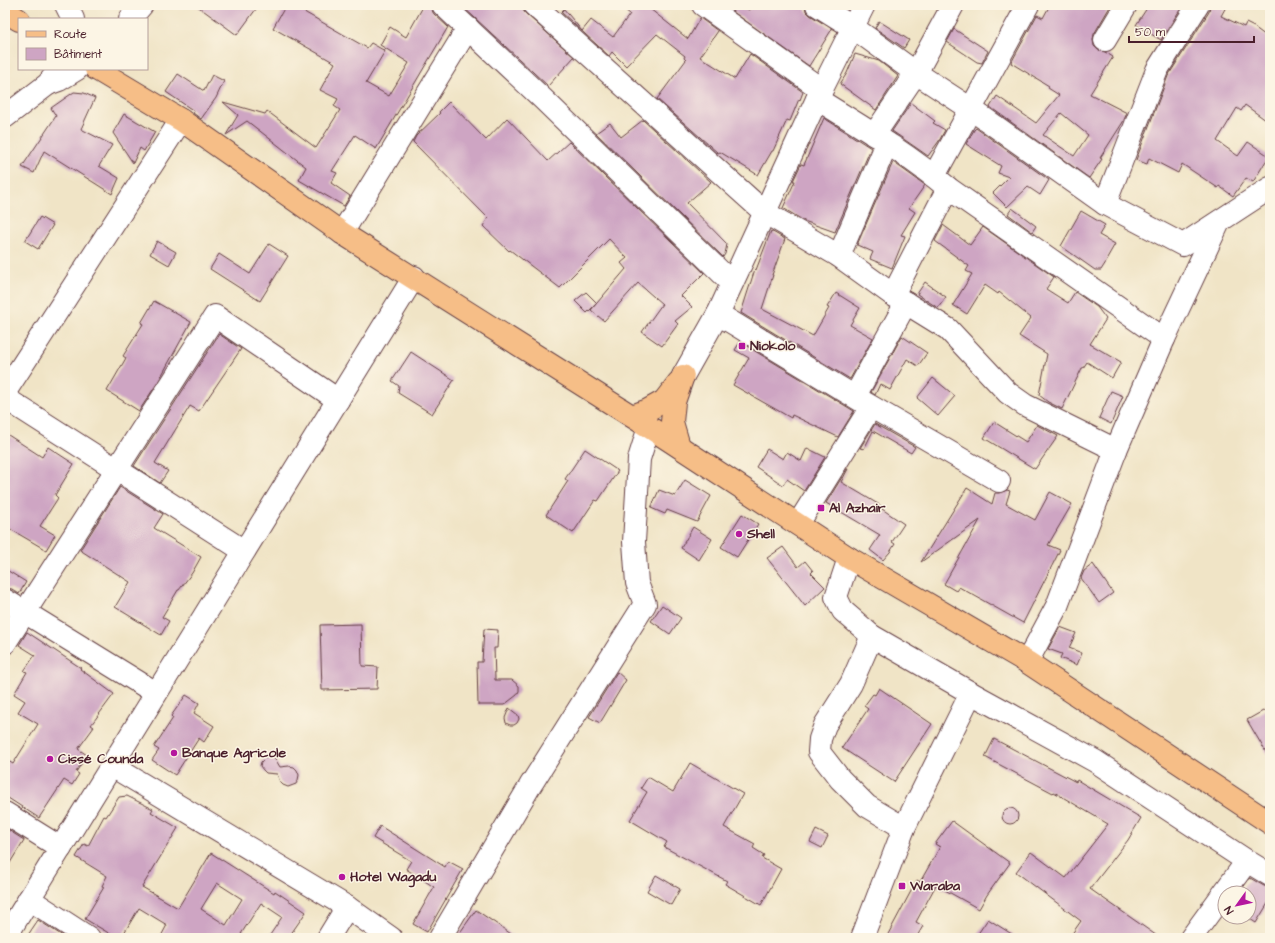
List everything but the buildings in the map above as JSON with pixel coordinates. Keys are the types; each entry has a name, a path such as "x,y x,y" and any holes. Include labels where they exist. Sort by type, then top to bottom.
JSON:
{"main road":[{"path":"5,11 18,19"},
{"path":"98,70 181,120 342,233 641,421 849,558 1027,662 1270,823"},
{"path":"641,421 648,410 664,401 683,376"},
{"path":"679,446 672,422 674,402 683,376"}],"street":[{"path":"66,5 72,18"},
{"path":"443,5 543,99 732,283"},
{"path":"534,5 764,212 839,256 899,299 948,329 1008,393 1025,405 1116,450"},
{"path":"703,5 820,95 1164,339"},
{"path":"817,5 854,28 916,73 971,109 1105,204 1183,245 1270,188"},
{"path":"683,376 718,314 764,212 864,5"},
{"path":"839,256 881,139 953,5"},
{"path":"798,524 863,402 941,182 971,109 1028,5"},
{"path":"1105,40 1126,5"},
{"path":"1105,204 1157,70 1198,5"},
{"path":"342,233 468,28"},
{"path":"5,117 53,76 59,80 75,70"},
{"path":"5,392 181,120"},
{"path":"1027,662 1057,606 1116,450 1164,339 1219,222"},
{"path":"5,938 414,277"},
{"path":"718,314 863,402 999,481"},
{"path":"5,644 215,316 338,400"},
{"path":"5,398 244,551"},
{"path":"440,938 530,786 645,604 637,583 634,542 641,421"},
{"path":"849,558 836,597 843,611 872,636 971,693 1095,761 1270,875"},
{"path":"5,600 156,693"},
{"path":"872,636 851,684 825,725 820,738 819,752 840,779 867,806 904,828"},
{"path":"862,938 904,828 971,693"},
{"path":"112,766 347,907 391,938"},
{"path":"5,813 60,848"},
{"path":"1191,938 1247,861"},
{"path":"29,900 89,938"},
{"path":"328,938 347,907"}],"place":[{"name":"Niokolo","path":"742,346"},
{"name":"Al Azhair","path":"821,508"},
{"name":"Shell","path":"739,534"},
{"name":"Banque Agricole","path":"174,753"},
{"name":"Cissé Counda","path":"50,759"},
{"name":"Hotel Wagadu","path":"342,877"},
{"name":"Waraba","path":"902,886"}]}
